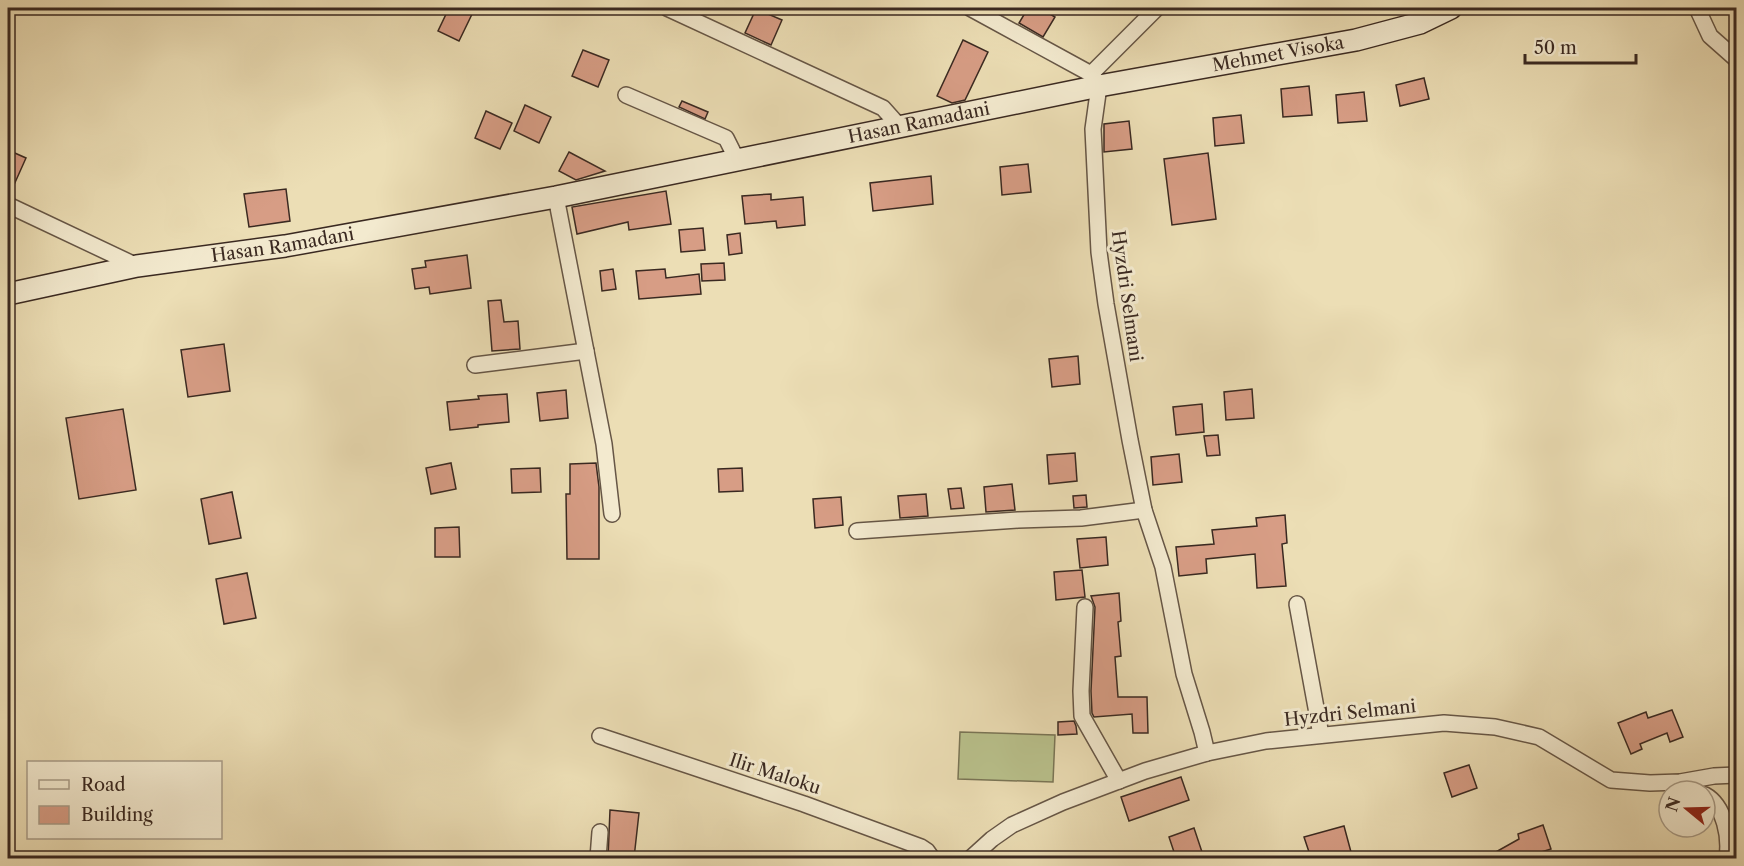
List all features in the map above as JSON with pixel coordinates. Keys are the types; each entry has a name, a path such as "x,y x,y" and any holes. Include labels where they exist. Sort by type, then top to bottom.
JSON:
{"main road":[{"name":"Mehmet Visoka","path":"1095,80 1176,74 1378,36 1420,23 1452,8"},
{"name":"Hasan Ramadani","path":"8,294 137,266 285,246 556,197 900,127 1095,80"}],"street":[{"path":"667,8 883,108 900,127"},
{"path":"970,8 1095,80 1157,8"},
{"path":"1697,8 1710,36 1737,59"},
{"name":"Hyzdri Selmani","path":"1095,80 1093,129 1099,252 1106,304 1144,510 1163,567 1184,674 1207,753 1266,741 1444,723 1495,727 1539,737 1611,780 1657,783"},
{"path":"626,95 726,138 737,160"},
{"path":"556,197 604,444 612,514"},
{"path":"8,205 137,266"},
{"path":"475,365 586,351"},
{"path":"857,531 1081,518 1144,510"},
{"path":"1297,604 1321,735"},
{"path":"1084,607 1082,716 1119,781"},
{"name":"Ilir Maloku","path":"600,736 815,808 921,847 932,858"},
{"path":"971,858 1012,825 1063,802 1145,771 1207,753"},
{"name":"Hyzdri Selmani","path":"1697,779 1737,775"},
{"path":"1717,807 1726,828 1727,858"},
{"path":"598,858 600,832"}],"green space":[{"path":"960,732 1055,735 1053,782 958,779"}],"building":[{"path":"449,8 475,8 459,41 438,31"},
{"path":"1028,8 1040,8 1055,17 1043,37 1019,23"},
{"path":"756,9 782,20 771,45 745,33"},
{"path":"963,40 988,52 965,100 952,103 937,96"},
{"path":"583,50 609,60 598,87 572,76"},
{"path":"1424,78 1429,99 1400,106 1396,85"},
{"path":"1309,86 1312,115 1283,117 1281,89"},
{"path":"1364,92 1367,121 1338,123 1336,95"},
{"path":"682,101 708,112 705,119 679,107"},
{"path":"525,105 551,117 539,143 514,131"},
{"path":"486,111 512,123 500,149 475,138"},
{"path":"1241,115 1244,143 1215,146 1213,118"},
{"path":"1129,121 1132,149 1104,152 1104,124"},
{"path":"8,150 26,158 9,196 8,195"},
{"path":"569,152 605,171 576,180 559,171"},
{"path":"1208,153 1216,219 1172,225 1164,159"},
{"path":"1028,164 1031,192 1002,195 1000,167"},
{"path":"931,176 933,204 873,211 870,183"},
{"path":"286,189 290,221 249,227 244,194"},
{"path":"666,191 671,224 629,230 628,222 577,234 572,207"},
{"path":"771,194 771,200 803,197 805,225 777,228 776,221 745,224 742,196"},
{"path":"703,228 705,250 681,252 679,230"},
{"path":"740,233 742,253 729,255 727,235"},
{"path":"467,255 471,288 430,294 429,287 415,289 412,269 426,267 425,261"},
{"path":"724,263 725,280 702,281 701,264"},
{"path":"613,269 616,289 602,291 600,271"},
{"path":"665,269 666,278 699,274 701,294 639,299 636,271"},
{"path":"501,300 504,322 518,321 520,349 492,351 488,301"},
{"path":"224,344 230,391 188,397 181,350"},
{"path":"1078,356 1080,384 1052,387 1049,359"},
{"path":"1252,389 1254,418 1226,420 1224,392"},
{"path":"566,390 568,418 540,421 537,393"},
{"path":"507,394 509,422 450,430 447,402 479,399 478,396"},
{"path":"1202,404 1204,432 1176,435 1173,407"},
{"path":"123,409 136,490 79,499 66,418"},
{"path":"1218,435 1220,455 1207,456 1204,436"},
{"path":"1075,453 1077,481 1049,484 1047,455"},
{"path":"1179,454 1182,482 1153,485 1151,457"},
{"path":"451,463 456,489 431,494 426,468"},
{"path":"596,463 599,487 599,559 567,559 566,494 570,494 570,464"},
{"path":"540,468 541,492 512,493 511,469"},
{"path":"742,468 743,491 719,492 718,469"},
{"path":"1012,484 1015,510 986,512 984,487"},
{"path":"961,488 964,508 951,509 948,489"},
{"path":"232,492 241,538 209,544 201,499"},
{"path":"926,494 928,516 900,518 898,496"},
{"path":"1086,495 1087,507 1074,508 1073,496"},
{"path":"841,497 843,525 815,528 813,499"},
{"path":"1285,515 1287,543 1282,544 1286,586 1257,588 1255,554 1206,559 1207,573 1179,576 1176,547 1214,544 1212,530 1257,526 1256,518"},
{"path":"459,527 460,557 435,557 435,528"},
{"path":"1106,537 1108,565 1080,568 1077,539"},
{"path":"1082,570 1085,597 1056,600 1054,572"},
{"path":"247,573 256,618 224,624 216,579"},
{"path":"1119,593 1121,621 1118,622 1121,656 1115,657 1118,697 1147,697 1148,733 1133,733 1132,714 1094,717 1092,713 1095,607 1091,596"},
{"path":"1672,710 1683,737 1670,742 1667,733 1640,744 1642,749 1631,754 1618,723 1646,712 1648,718"},
{"path":"1074,721 1077,734 1058,735 1058,722"},
{"path":"1469,765 1477,788 1452,797 1444,773"},
{"path":"1181,777 1189,800 1129,821 1121,797"},
{"path":"610,810 639,813 634,858 608,858"},
{"path":"1543,825 1551,849 1522,858 1485,858 1519,839 1518,834"},
{"path":"1344,826 1351,852 1329,858 1311,858 1304,837"},
{"path":"1194,828 1202,852 1176,858 1169,837"}]}
